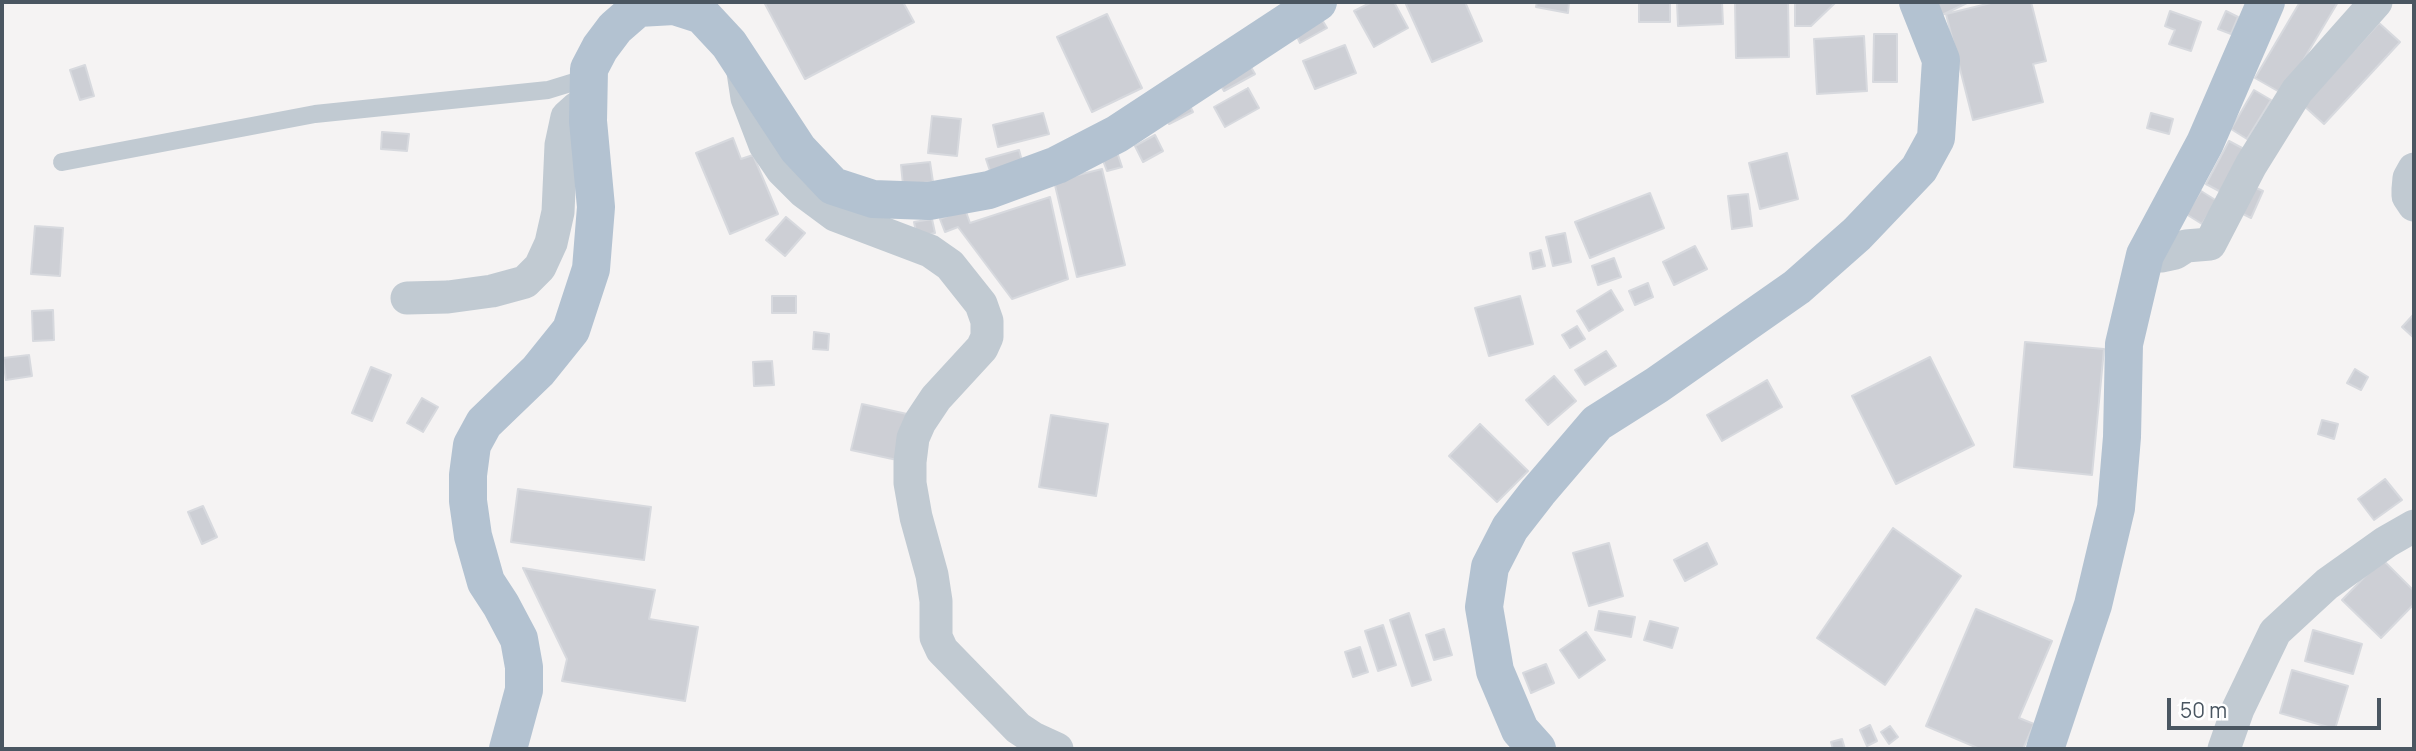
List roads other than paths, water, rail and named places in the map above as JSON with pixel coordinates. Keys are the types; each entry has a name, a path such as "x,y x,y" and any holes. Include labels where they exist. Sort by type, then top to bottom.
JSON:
{"main road":[{"path":"509,749 524,690 524,667 519,639 486,582 473,536 468,501 472,445 484,423 538,371 570,330 591,269 596,207 587,121 589,87 600,48 615,28 647,5 674,6 702,15 729,44 798,149 833,186 873,199 929,201 989,190 1057,165 1117,134 1318,2"},
{"path":"1537,749 1520,730 1495,671 1484,607 1490,567 1495,557 1510,528 1597,423 1657,385 1797,286 1857,234 1919,169 1936,138 1941,60 1918,2"},
{"path":"2045,749 2093,606 2116,508 2122,437 2124,344 2145,255 2205,143 2266,2"}],"street":[{"path":"2145,255 2161,256 2175,253 2186,246 2210,244 2252,165 2297,92 2376,2"},
{"path":"741,63 747,98 765,145 790,178 835,215 930,251 950,265 981,304 987,321 987,337 982,348 936,398 913,438 910,483 932,575 936,601 936,637 942,650 1018,728 1057,749"},
{"path":"407,298 448,297 492,291 525,282 540,267 551,243 558,212 561,145 567,117 577,108 589,87"},
{"path":"2414,169 2409,178 2408,189 2408,196 2414,205"},
{"path":"2224,749 2238,709 2275,632 2327,584 2386,542 2414,526"}],"lane":[{"path":"62,162 315,114 548,90 574,82 589,87"}]}
